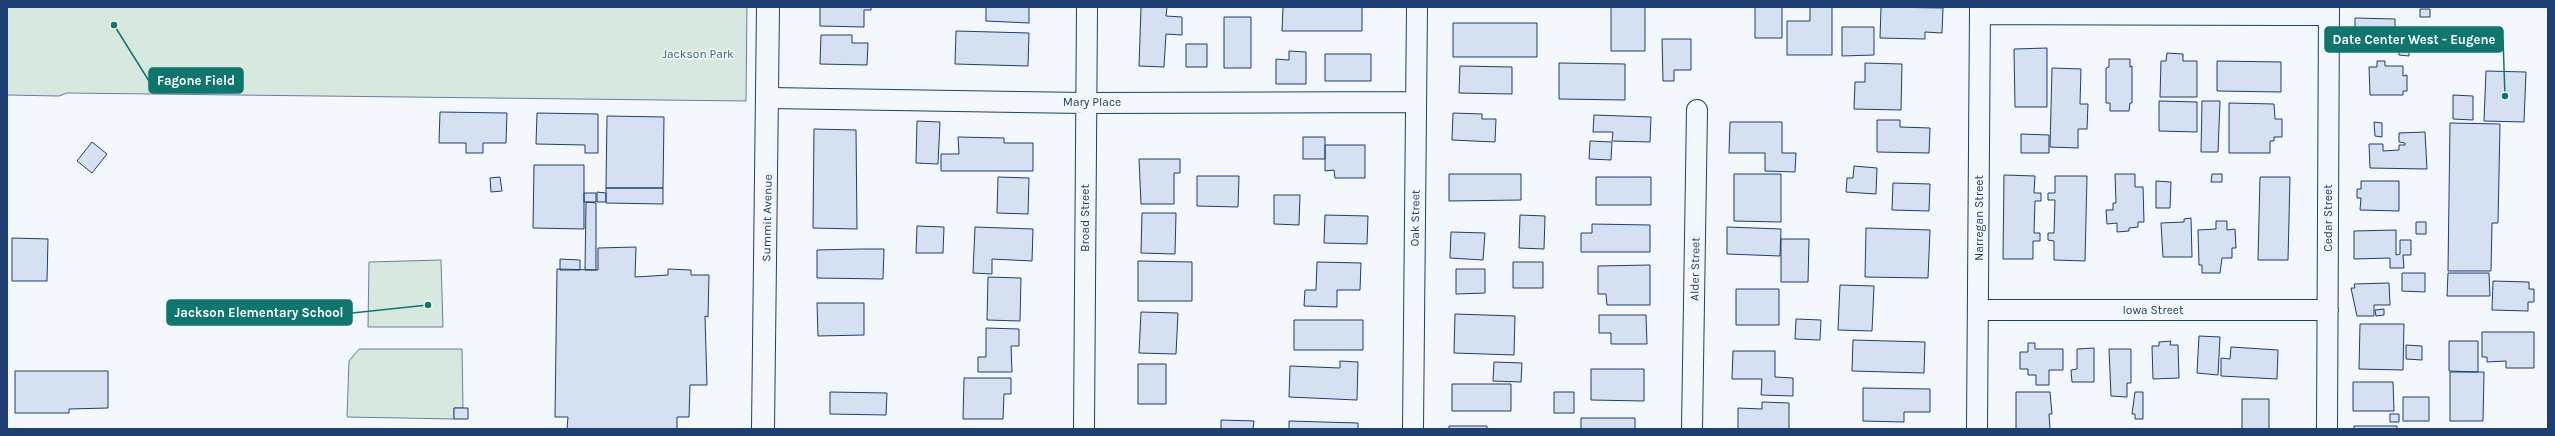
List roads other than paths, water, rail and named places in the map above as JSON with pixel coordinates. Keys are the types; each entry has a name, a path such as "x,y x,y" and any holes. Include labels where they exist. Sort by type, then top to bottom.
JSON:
{"street":[{"name":"Summit Avenue","path":"763,429 769,98 768,7"},
{"name":"Broad Street","path":"1084,429 1088,7"},
{"name":"Oak Street","path":"1413,429 1417,7"},
{"path":"1980,10 2329,11"},
{"name":"Narregan Street","path":"1977,429 1980,10"},
{"name":"Cedar Street","path":"2327,429 2329,11"},
{"name":"Mary Place","path":"769,98 1086,103 1416,102"},
{"name":"Alder Street","path":"1692,429 1697,110"},
{"name":"Iowa Street","path":"1978,310 2328,310"}],"place":[{"name":"Fagone Field","path":"114,25"},
{"name":"Date Center West - Eugene","path":"2505,96"},
{"name":"Jackson Elementary School","path":"428,305"}],"park label":[{"name":"Jackson Park","path":"698,54"}]}
